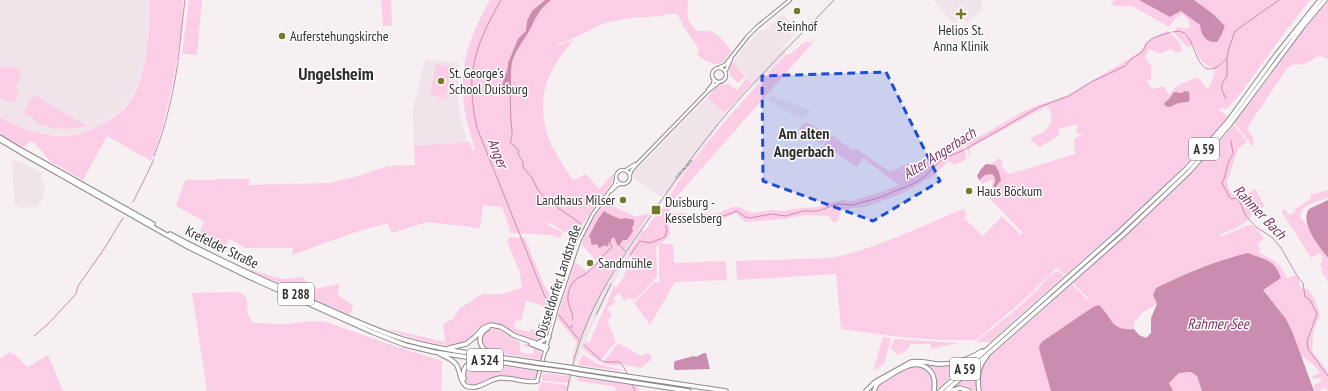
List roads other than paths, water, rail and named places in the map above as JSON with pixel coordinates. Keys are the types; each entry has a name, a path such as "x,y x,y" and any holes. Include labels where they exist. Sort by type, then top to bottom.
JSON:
{"highway":[{"name":"A 59","path":"1074,275 1146,208 1200,153 1228,121 1276,55 1320,0"},
{"name":"A 59","path":"940,391 989,346 1150,210 1204,156 1231,123 1300,30 1325,0"},
{"name":"Krefelder Straße","path":"22,152 164,231 275,285 390,334 425,345 446,349"},
{"name":"Krefelder Straße","path":"22,152 181,243 249,277 382,336 405,345 434,352"},
{"name":"A 59","path":"946,391 1064,283"},
{"path":"446,349 466,344 483,328 491,325 502,327 515,336 546,348"},
{"path":"504,358 487,352 482,347 480,337 487,329 496,327 514,337 546,348"},
{"path":"537,344 542,343 549,337"},
{"path":"866,391 875,382 906,364 918,360 953,364 968,359 989,346"},
{"path":"979,391 977,379 979,369 994,348"},
{"name":"A 524","path":"446,349 726,391"},
{"path":"434,352 454,362 463,382 472,388 480,388 500,378 538,380"},
{"name":"A 524","path":"434,352 688,391"},
{"path":"489,361 476,361 468,364 464,368 463,374 465,382 476,387 500,376 538,380"},
{"path":"874,391 877,384 881,381 905,367 918,364 925,366 933,375 934,391"},
{"path":"950,391 960,388 969,391"}],"main road":[{"path":"707,92 713,84 714,79 712,76 715,68 725,65 757,27 790,0"},
{"path":"638,163 626,170 618,172 616,180 620,184 624,185 628,183 630,180 631,171 638,163 707,92 725,79 727,75 726,67 732,56"},
{"path":"720,67 726,71"},
{"path":"714,79 719,82"},
{"name":"Krefelder Straße","path":"0,139 22,152"},
{"path":"626,170 630,175"},
{"name":"Düsseldorfer Landstraße","path":"538,380 549,337 579,241 593,214 616,180"},
{"name":"Düsseldorfer Landstraße","path":"608,192 620,184"}],"water":[{"path":"545,0 551,0 546,4 535,19 513,58 511,66 510,93 502,85 508,63 518,39 526,31 527,21 532,11"},
{"path":"1139,0 1194,0 1213,14 1225,26 1217,42 1213,42 1205,38 1200,25 1181,11 1170,17"},
{"path":"1185,91 1189,92 1188,102 1178,103 1170,107 1165,106 1164,103 1174,92 1181,93"},
{"path":"986,164 995,165 999,172 1001,180 995,188 993,186 995,178 992,174 985,175 979,180 977,176"},
{"path":"1328,200 1328,258 1312,235 1307,221 1307,215 1309,209"},
{"path":"604,211 620,219 626,218 634,220 634,225 632,227 633,231 627,240 623,240 618,246 614,237 611,239 611,242 608,242 609,244 607,247 605,245 599,248 597,244 592,245 591,243 589,236"},
{"name":"Rahmer See","path":"1248,253 1264,259 1272,264 1281,278 1263,290 1286,319 1292,331 1314,391 1202,391 1197,376 1191,372 1179,373 1169,383 1173,391 1051,391 1039,349 1040,344 1043,341 1093,307 1099,305 1116,326 1126,329 1134,329 1139,335 1146,338 1151,333 1151,318 1157,304 1153,295 1156,288 1201,268 1225,259"},
{"path":"706,353 710,369 674,369 675,361 694,356 696,357"}],"waterway":[{"path":"178,60 185,0"},
{"name":"Anger","path":"501,0 484,33 474,61 472,76 473,109 477,128 545,297 554,308"},
{"name":"Alter Angerbach","path":"1173,32 1177,31 1187,35 1199,61 1203,66 1208,69 1215,68 1227,58 1235,31 1279,0"},
{"name":"Alter Angerbach","path":"630,255 640,241 650,243 665,237 667,230 664,220 666,218 681,218 692,221 703,218 712,220 737,211 745,217 750,218 771,214 786,216 803,211 818,211 837,204 852,205 878,198 913,184 924,177 941,160 964,150 1039,107 1069,96 1091,82 1125,66 1130,60 1143,51 1147,43 1153,38 1171,32"},
{"name":"Rahmer Bach","path":"1226,99 1222,90 1222,84 1227,76 1227,58"},
{"path":"154,156 169,110 178,62"},
{"path":"510,93 511,144 519,151 518,154 523,162 523,167 532,178 538,190 547,200 581,224"},
{"name":"Rahmer Bach","path":"1231,141 1233,154 1229,161 1222,183 1229,197 1239,200 1246,216 1256,227 1273,238 1303,283 1305,297 1310,300 1317,314 1307,341 1308,349 1328,376"},
{"path":"133,202 154,159"},
{"path":"34,336 48,324 76,294 78,286 104,249 123,218"},
{"name":"Alter Angerbach","path":"573,319 568,301 570,287 574,281 586,274 597,264 600,258 611,248 612,246 609,242"},
{"name":"Alter Angerbach","path":"619,244 625,251"},
{"name":"Anger","path":"558,314 579,340"},
{"name":"Anger","path":"584,345 602,361 620,362 628,376"},
{"name":"Anger","path":"632,384 635,391"}],"tram line":[{"path":"567,391 572,366 579,343 597,301 608,281 665,195 718,124 760,76 834,0"},
{"path":"596,315 611,284"}],"railway":[{"path":"677,177 691,161"}],"place":[{"name":"Steinhof","path":"797,11"},
{"name":"Helios St. Anna Klinik","path":"961,14"},
{"name":"Auferstehungskirche","path":"282,36"},
{"name":"St. George’s School Duisburg","path":"441,81"},
{"name":"Haus Böckum","path":"969,191"},
{"name":"Landhaus Milser","path":"623,200"},
{"name":"Duisburg - Kesselsberg","path":"656,210"},
{"name":"Sandmühle","path":"590,263"}],"district":[{"name":"Ungelsheim","path":"336,73"},
{"name":"Am alten Angerbach","path":"804,142"}]}
